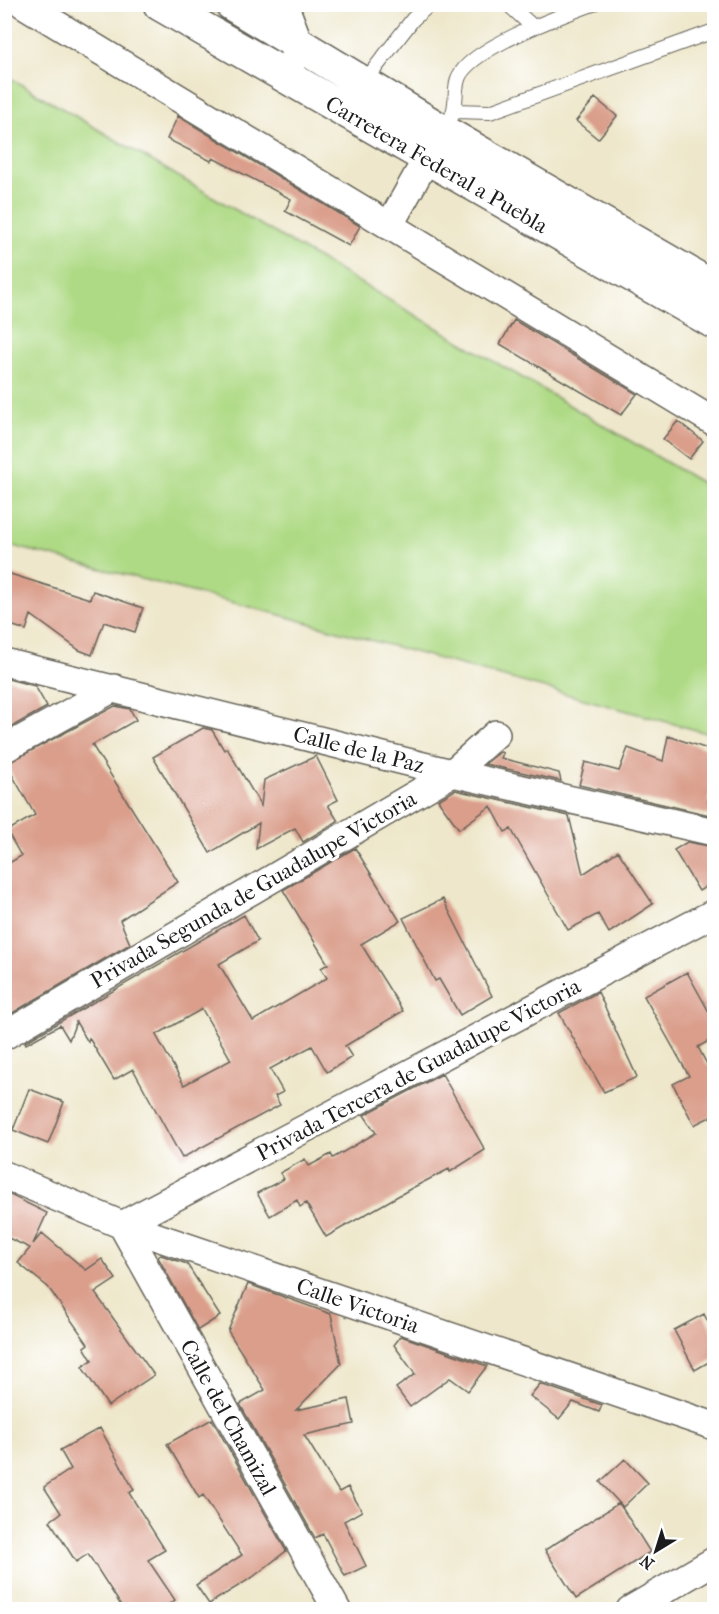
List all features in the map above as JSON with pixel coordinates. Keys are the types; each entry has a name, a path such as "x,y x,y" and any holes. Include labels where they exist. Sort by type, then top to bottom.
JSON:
{"main road":[{"name":"Carretera Federal a Puebla","path":"160,4 286,78 355,98 438,138 714,288"},
{"name":"Carretera Federal a Puebla","path":"232,4 299,44 355,98"},
{"name":"Carretera Federal a Puebla","path":"438,138 714,322"}],"street":[{"path":"23,4 714,422"},
{"path":"284,4 299,44 286,78"},
{"path":"389,225 438,138"},
{"name":"Calle de la Paz","path":"4,662 452,773 714,832"},
{"path":"4,749 114,688"},
{"name":"Privada Segunda de Guadalupe Victoria","path":"4,1036 452,773 495,734"},
{"name":"Privada Tercera de Guadalupe Victoria","path":"122,1225 714,913"},
{"name":"Calle Victoria","path":"4,1175 122,1225 714,1426"},
{"name":"Calle del Chamizal","path":"122,1225 337,1610"},
{"path":"630,1610 714,1561"}],"lane":[{"path":"355,98 413,19 430,4"},
{"path":"508,4 532,26"},
{"path":"438,138 458,76 466,64 532,26 593,4"},
{"path":"438,138 490,112 714,31"}],"green space":[{"path":"5,75 714,490 714,735 262,610 5,544"}],"building":[{"path":"595,98 617,116 598,139 576,121"},
{"path":"178,116 360,226 349,246 285,211 291,199 213,158 211,161 167,139"},
{"path":"514,320 637,394 621,415 500,344"},
{"path":"678,421 703,441 689,459 663,439"},
{"path":"4,572 90,599 93,591 143,608 135,632 104,622 92,655 79,650 31,615 26,630 4,623"},
{"path":"4,678 35,686 47,707 4,731"},
{"path":"115,706 130,709 136,720 92,745 178,882 120,920 130,944 9,1015 4,1007 4,866 21,856 7,831 35,815 6,764"},
{"path":"203,728 212,730 224,750 227,748 261,806 264,780 316,756 338,800 328,805 338,821 303,842 295,828 256,849 259,823 210,853 153,757"},
{"path":"668,736 714,751 714,776 708,802 714,803 714,816 579,785 585,762 619,771 628,748 663,761"},
{"path":"500,752 503,753 501,758 559,773 561,781 485,764"},
{"path":"455,790 569,816 583,874 618,851 653,904 609,933 598,914 568,930 511,829 505,832 491,806 459,829 438,800"},
{"path":"687,842 714,847 714,882 699,891 674,850"},
{"path":"355,848 400,921 361,944 403,1011 345,1046 352,1057 327,1072 312,1046 270,1069 283,1092 275,1096 280,1105 182,1158 133,1069 114,1080 89,1038 88,1042 76,1022 69,1040 60,1025 26,1044 25,1042 244,915 258,941 219,964 253,1021 327,978 321,968 328,964 283,890","holes":["202,1009 231,1060 184,1085 156,1035"]},
{"path":"443,899 492,996 460,1015 439,979 435,981 403,918"},
{"path":"687,972 714,1021 714,1038 698,1047 708,1066 714,1063 714,1115 694,1125 673,1084 689,1076 644,996"},
{"path":"598,992 637,1077 604,1092 559,1013"},
{"path":"442,1074 485,1150 450,1172 449,1169 412,1188 326,1237 306,1203 300,1207 297,1200 270,1216 257,1193 284,1179 280,1173 305,1159 309,1166 331,1154 333,1158 376,1133 364,1115"},
{"path":"29,1089 64,1102 48,1144 13,1130"},
{"path":"4,1192 47,1213 33,1244 42,1233 86,1270 102,1259 116,1279 95,1293 154,1375 108,1406 82,1367 92,1360 84,1347 88,1344 48,1287 18,1263 30,1248 4,1236"},
{"path":"161,1255 187,1264 220,1316 198,1330 158,1257"},
{"path":"248,1284 331,1314 341,1364 296,1410 349,1399 354,1424 304,1435 339,1492 348,1487 362,1511 344,1521 366,1566 345,1576 323,1534 315,1538 240,1404 265,1390 228,1331"},
{"path":"704,1314 714,1334 714,1359 695,1370 674,1330"},
{"path":"401,1336 487,1366 468,1391 450,1378 410,1407 396,1388 415,1374 394,1345"},
{"path":"540,1384 602,1405 599,1412 573,1402 559,1419 530,1396"},
{"path":"212,1419 286,1551 253,1577 209,1604 196,1585 242,1555 203,1495 199,1498 167,1444"},
{"path":"100,1428 134,1490 129,1493 165,1550 148,1560 175,1600 160,1610 124,1610 88,1554 76,1562 50,1521 61,1513 44,1487 71,1469 60,1450"},
{"path":"625,1459 648,1483 623,1507 600,1482"},
{"path":"619,1503 650,1552 576,1599 545,1550"}]}
